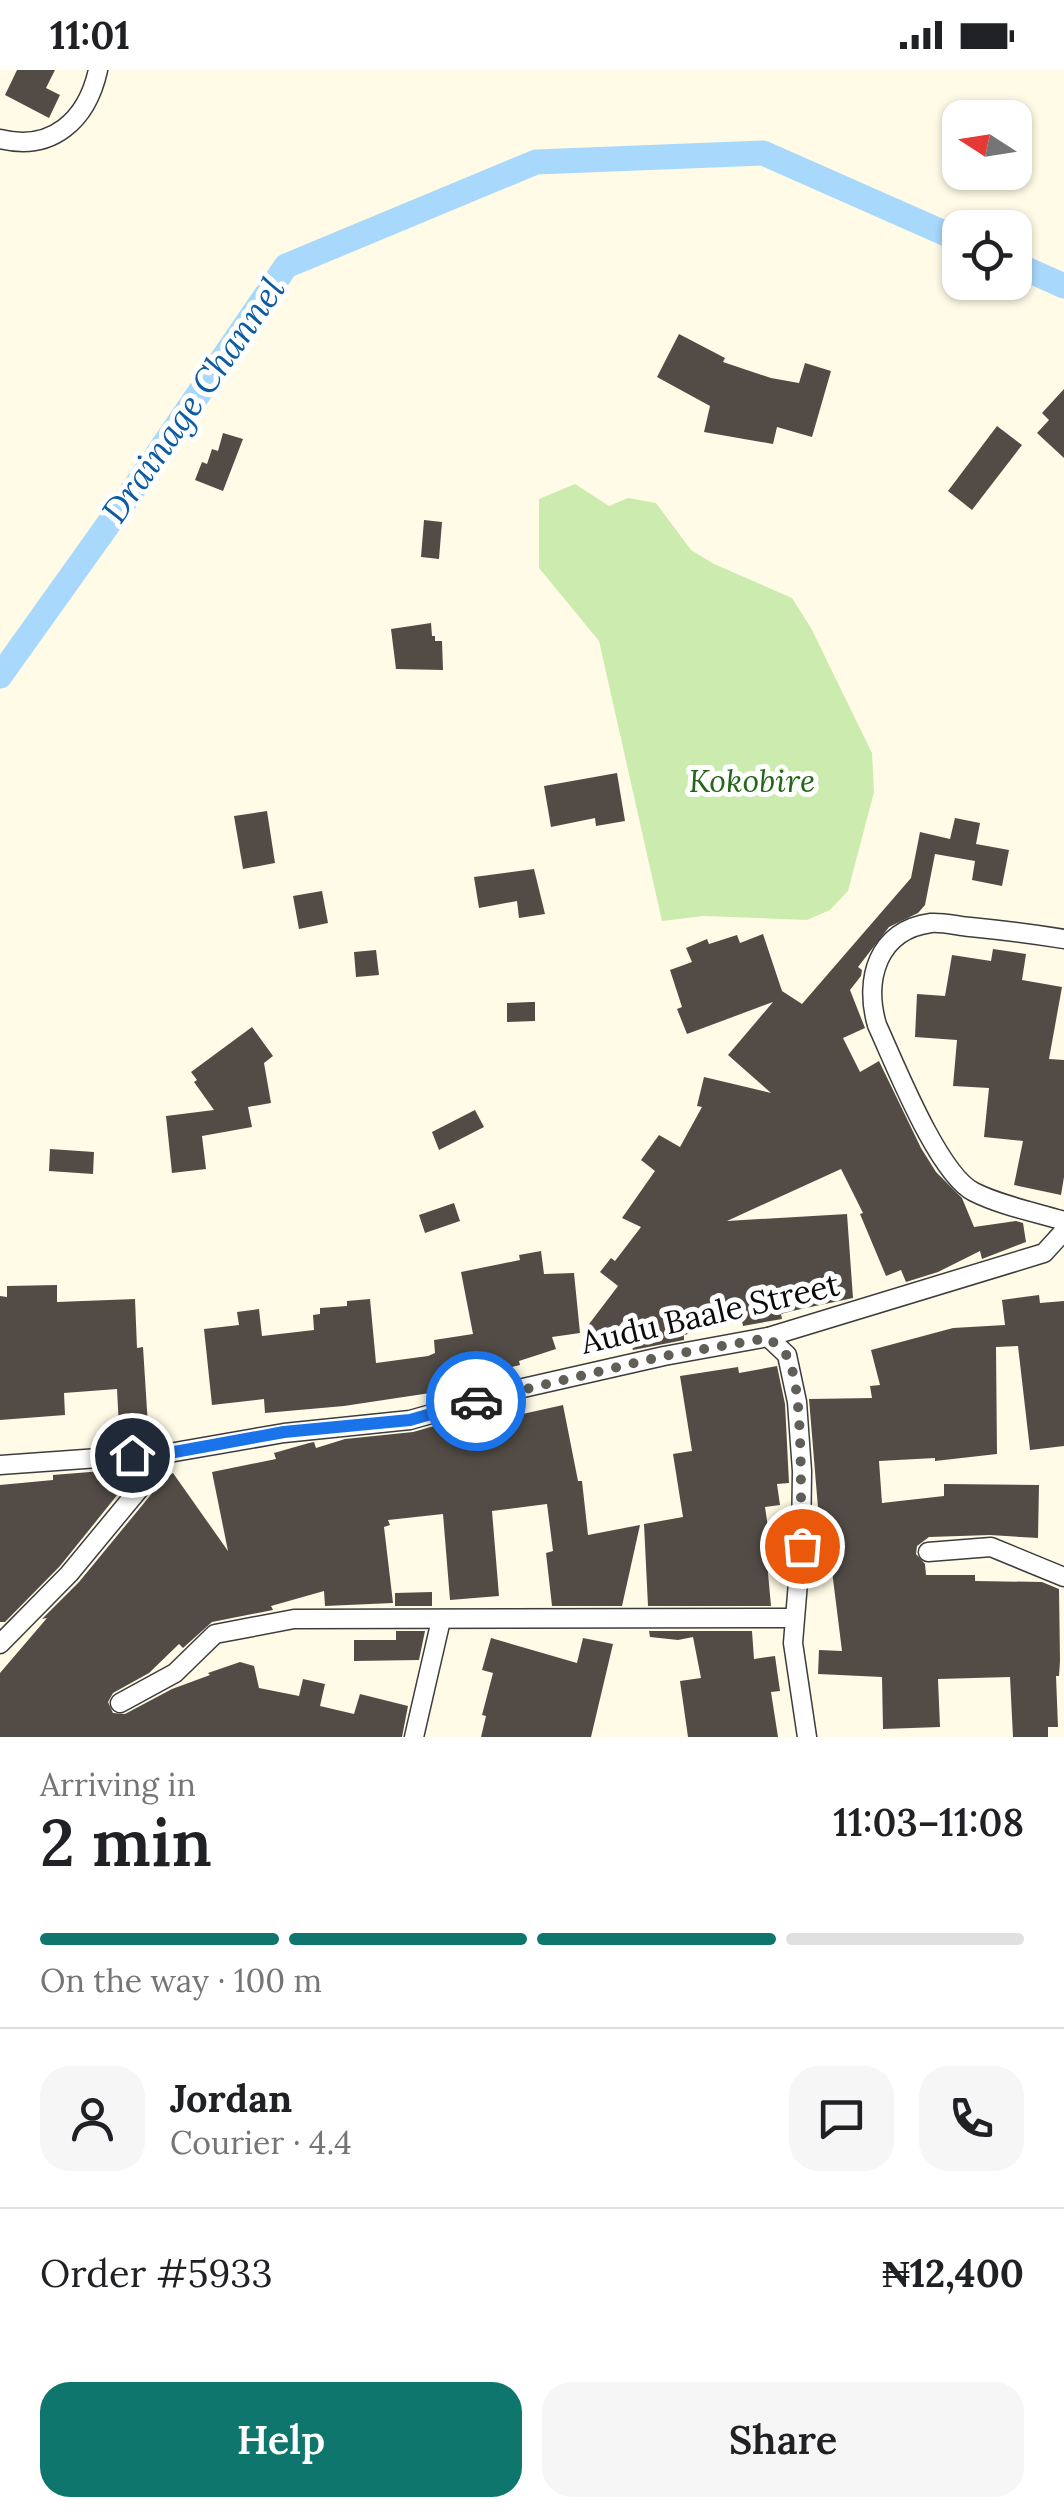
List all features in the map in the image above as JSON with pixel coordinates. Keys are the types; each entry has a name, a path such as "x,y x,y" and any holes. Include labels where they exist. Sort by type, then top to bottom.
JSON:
{"street":[{"path":"0,139 38,143 60,131 80,114 93,92 98,70"},
{"path":"1064,939 932,923 897,935 883,950 871,979 871,1004 877,1025 933,1142 958,1178 972,1192 1064,1222"},
{"name":"Audu Baale Street","path":"0,1465 169,1453 284,1432 410,1420 558,1380 768,1338 1044,1253 1064,1231"},
{"path":"768,1338 787,1355 796,1402 802,1472 802,1546 792,1643 807,1737"},
{"path":"0,1644 70,1574 169,1453"},
{"path":"928,1552 991,1548 1064,1577"},
{"path":"120,1703 175,1673 215,1634 294,1619 792,1618"},
{"path":"414,1737 441,1620"}],"green space":[{"name":"Kokobire","path":"575,484 609,506 628,498 656,503 691,550 792,598 811,628 872,753 874,792 848,891 830,910 807,920 703,916 662,921 599,641 539,568 539,499"}],"building":[{"path":"17,70 55,70 46,88 60,95 49,118 5,95"},
{"path":"679,334 725,358 723,362 771,378 799,383 805,363 831,371 812,437 777,427 773,444 704,432 710,406 657,377"},
{"path":"1064,389 1064,458 1037,433 1049,420 1042,413"},
{"path":"997,426 1022,445 972,510 948,491"},
{"path":"223,433 243,439 223,491 195,480 212,449 218,451"},
{"path":"424,520 442,522 439,559 421,557"},
{"path":"431,623 435,641 442,641 443,670 396,669 391,629"},
{"path":"617,773 625,821 596,826 595,818 551,827 544,786"},
{"path":"267,811 275,863 243,869 234,816"},
{"path":"955,818 980,823 976,844 1009,850 1002,886 972,880 975,861 935,854 925,905 918,913 889,927 858,967 861,976 850,990 865,1028 843,1038 860,1072 879,1061 921,1148 936,1172 962,1198 974,1227 1023,1223 1026,1242 982,1259 980,1251 938,1272 906,1282 901,1270 886,1276 860,1214 863,1213 841,1169 727,1221 847,1214 853,1298 781,1314 782,1319 743,1326 742,1321 684,1335 684,1340 633,1350 623,1321 603,1347 583,1332 618,1286 600,1272 611,1258 615,1261 641,1227 622,1218 655,1171 641,1160 659,1135 680,1147 702,1107 697,1106 704,1077 771,1093 728,1055 773,1002 687,1034 677,1009 682,1007 670,970 692,962 686,948 707,939 709,944 737,935 740,943 763,934 782,991 802,1004 911,878 920,832 950,839"},
{"path":"534,869 545,914 519,918 517,901 479,908 474,877"},
{"path":"322,891 328,923 299,929 293,896"},
{"path":"993,949 1026,954 1022,980 1062,987 1049,1059 1064,1060 1061,1195 1014,1185 1023,1141 984,1137 989,1088 953,1086 957,1040 915,1037 917,994 945,996 952,955 991,961"},
{"path":"376,950 379,975 356,977 354,952"},
{"path":"535,1002 535,1021 507,1022 507,1003"},
{"path":"252,1027 273,1056 264,1063 271,1103 248,1107 252,1127 202,1136 206,1169 172,1173 166,1116 214,1110 191,1072"},
{"path":"475,1110 484,1127 439,1150 432,1132"},
{"path":"50,1149 94,1152 93,1174 49,1171"},
{"path":"454,1203 460,1221 425,1233 419,1215"},
{"path":"541,1251 544,1274 574,1273 580,1333 552,1337 556,1349 519,1361 520,1365 483,1374 486,1386 451,1395 450,1390 265,1413 264,1399 212,1405 204,1329 239,1325 237,1312 259,1309 262,1336 314,1330 313,1315 320,1314 320,1308 370,1299 376,1363 428,1356 435,1353 434,1340 473,1334 461,1272 520,1260 519,1255"},
{"path":"57,1285 57,1302 135,1299 137,1348 143,1347 148,1426 119,1428 117,1389 64,1393 65,1415 0,1420 0,1296 7,1297 7,1286"},
{"path":"1039,1295 1040,1303 1064,1301 1064,1446 1030,1450 1018,1346 996,1347 997,1454 935,1461 879,1461 882,1503 944,1496 944,1484 1039,1485 1038,1538 929,1537 917,1546 916,1554 925,1564 926,1575 975,1575 975,1581 1042,1582 1059,1589 1058,1727 1048,1727 1048,1737 1013,1737 1010,1677 938,1679 940,1727 883,1729 882,1677 818,1674 819,1650 842,1651 827,1531 820,1532 809,1399 872,1398 870,1386 880,1385 871,1350 953,1328 1005,1325 1002,1300"},
{"path":"777,1366 785,1404 789,1483 777,1484 780,1505 765,1507 773,1561 767,1562 771,1606 648,1606 644,1524 683,1517 673,1454 692,1451 680,1376 738,1367 739,1373"},
{"path":"563,1405 578,1481 582,1481 588,1535 640,1525 622,1606 552,1606 546,1553 553,1551 547,1504 492,1511 499,1596 450,1600 443,1514 388,1520 390,1525 384,1527 393,1603 325,1606 324,1591 271,1606 273,1610 212,1622 183,1648 179,1644 149,1673 113,1693 108,1702 113,1713 125,1714 172,1689 240,1662 254,1666 259,1688 299,1696 303,1679 325,1684 320,1706 354,1714 360,1694 408,1706 402,1737 0,1737 0,1673 47,1618 42,1619 173,1473 228,1551 212,1472 276,1459 274,1453 314,1442 316,1448 345,1439 413,1432 491,1410 493,1417 504,1414 505,1418"},
{"path":"139,1468 60,1566 5,1622 0,1622 0,1485 53,1480 53,1475"},
{"path":"432,1592 432,1606 395,1606 395,1593"},
{"path":"396,1631 425,1631 419,1660 354,1661 354,1640 396,1640"},
{"path":"649,1631 752,1631 754,1659 775,1656 780,1691 771,1692 778,1737 688,1737 680,1681 701,1678 693,1637 650,1637"},
{"path":"491,1638 577,1663 583,1638 613,1644 591,1737 481,1737 486,1716 482,1715 493,1673 482,1670"}],"waterway":[{"name":"Drainage Channel","path":"0,676 286,266 536,162 763,153 942,232"},
{"name":"Drainage Channel","path":"1032,272 1064,286"}],"way so far":[{"path":"476,1401 664,1356 768,1338 787,1355 796,1402 802,1472 802,1546"}],"route":[{"path":"132,1455 169,1453 284,1432 410,1420 476,1401"}]}
